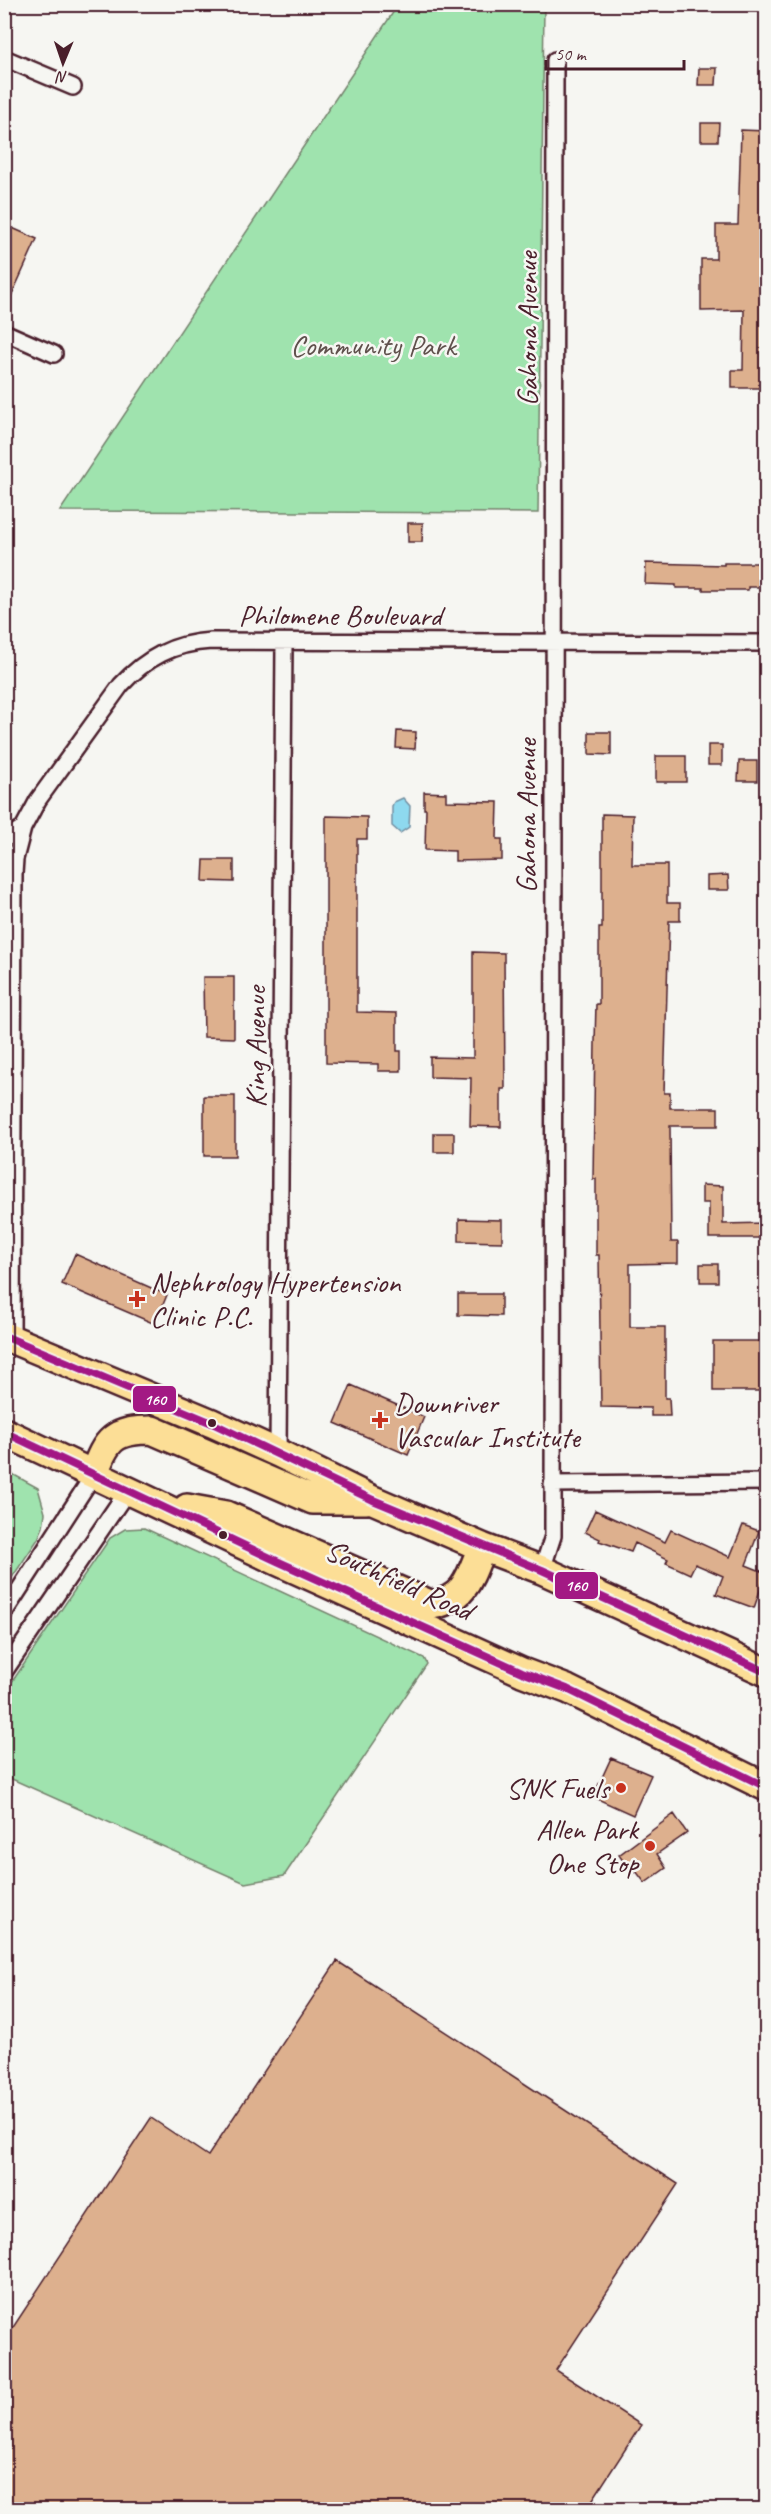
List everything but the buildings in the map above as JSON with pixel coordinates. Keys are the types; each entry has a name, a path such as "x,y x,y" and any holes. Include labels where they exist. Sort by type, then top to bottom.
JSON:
{"highway":[{"name":"Southfield Road","path":"8,1337 278,1453 373,1500 542,1570 766,1672"},
{"path":"94,1474 107,1443 119,1433 152,1430 313,1500 373,1500"},
{"name":"Southfield Road","path":"4,1432 277,1561 522,1672 567,1689 766,1787"},
{"path":"154,1503 226,1515 432,1605 448,1602 461,1592 482,1547"},
{"path":"567,1689 607,1699 664,1719 766,1768"}],"street":[{"path":"4,57 73,87"},
{"name":"Gahona Avenue","path":"542,1570 553,1536 555,60"},
{"path":"4,332 54,354"},
{"name":"Philomene Boulevard","path":"23,828 38,800 121,685 147,660 169,649 194,642 766,643"},
{"name":"King Avenue","path":"278,1453 284,642"},
{"path":"4,839 23,828"},
{"path":"8,1337 14,874 23,828"},
{"path":"4,1613 94,1474"},
{"path":"552,1484 766,1482"},
{"path":"4,1672 128,1490"}],"green space":[{"name":"Community Park","path":"398,5 544,5 538,513 60,511"},
{"path":"5,1470 38,1488 45,1513 38,1539 5,1588"},
{"path":"144,1528 424,1658 427,1664 284,1876 245,1883 5,1776 5,1692 110,1538 125,1529"}],"water":[{"path":"403,798 410,806 409,827 400,833 392,826 392,806 394,802"}],"transit line":[{"name":"160","path":"4,1336 212,1423 373,1500 542,1570 766,1672"},
{"name":"160","path":"4,1432 277,1561 522,1672 567,1689 766,1787"}],"place":[{"name":"Nephrology Hypertension Clinic P.C.","path":"137,1299"},
{"name":"Downriver Vascular Institute","path":"380,1420"},
{"name":"SNK Fuels","path":"621,1788"},
{"name":"Allen Park One Stop","path":"650,1846"}]}
